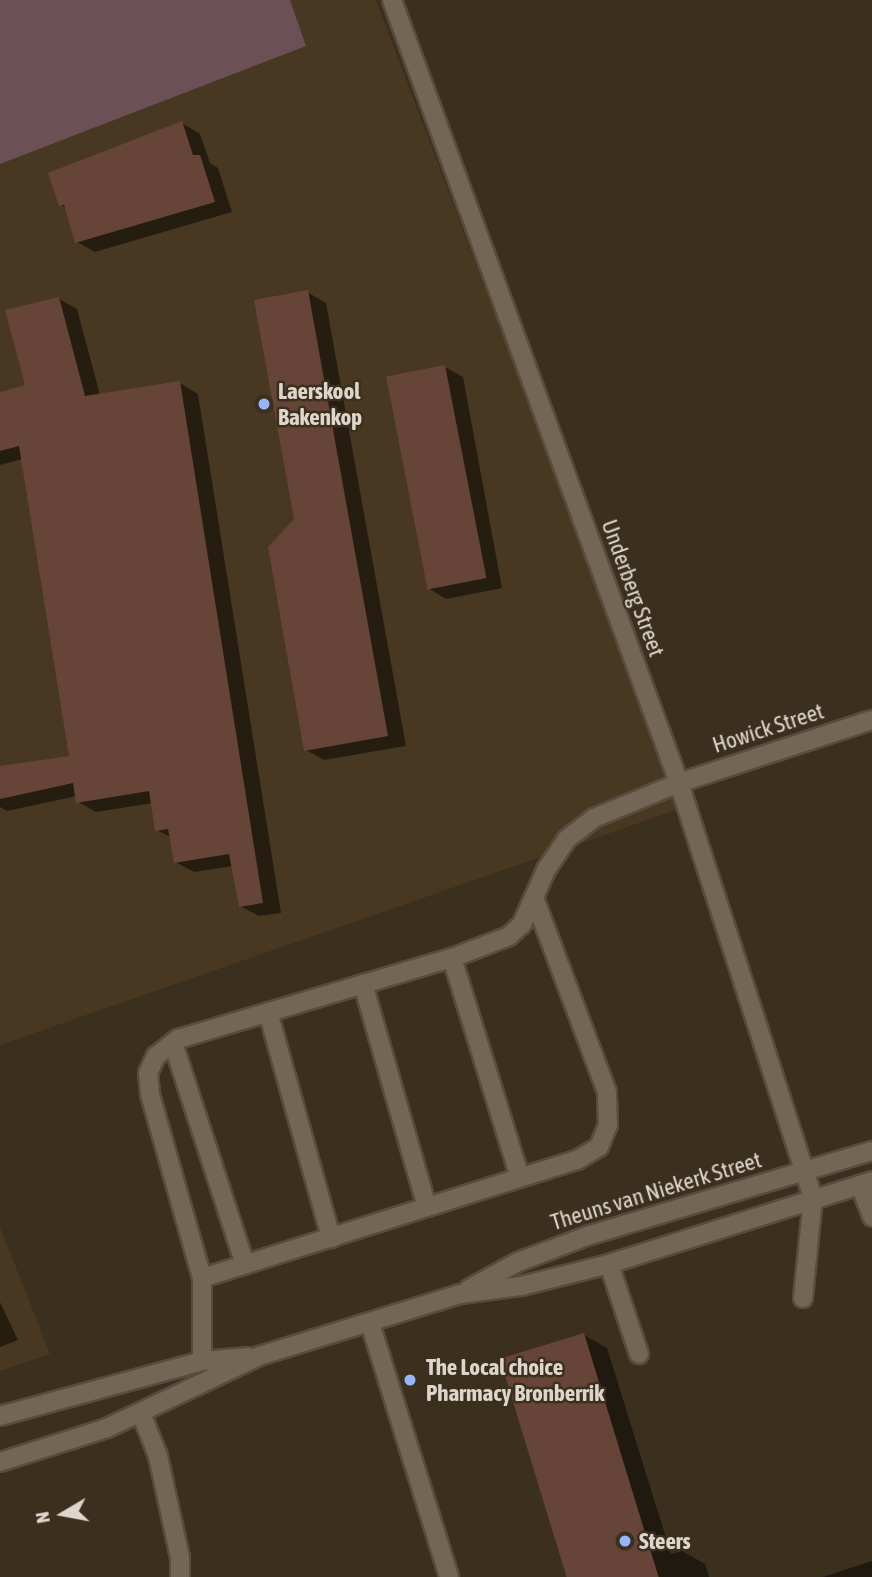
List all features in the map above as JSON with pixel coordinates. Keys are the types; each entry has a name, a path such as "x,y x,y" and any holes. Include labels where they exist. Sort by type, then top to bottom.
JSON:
{"street":[{"name":"Underberg Street","path":"392,0 679,783 813,1198"},
{"name":"Howick Street","path":"173,1043 452,958 509,936 522,924 535,900 546,870 567,839 594,818 679,783 872,720"},
{"path":"202,1278 577,1160 599,1147 608,1125 607,1092 535,900"},
{"path":"452,958 520,1178"},
{"path":"363,984 427,1207"},
{"path":"268,1012 331,1238"},
{"path":"202,1361 202,1278 150,1094 148,1073 156,1056 173,1043 245,1265"},
{"name":"Theuns van Niekerk Street","path":"461,1294 518,1262 590,1235 872,1151"},
{"path":"866,1183 872,1217"},
{"name":"Theuns van Niekerk Street","path":"0,1462 107,1428 259,1356 461,1294 521,1286 609,1264 866,1183"},
{"path":"803,1298 813,1198"},
{"path":"609,1264 639,1354"},
{"path":"370,1323 449,1577"},
{"name":"Theuns van Niekerk Street","path":"0,1416 202,1361 259,1356"},
{"path":"141,1413 158,1455 180,1558 180,1577"}],"shaded area":[{"name":"Laerskool Bakenkop","path":"0,0 376,0 682,808 0,1045"},
{"path":"0,0 290,0 306,46 0,164"},
{"path":"0,1227 50,1354 0,1371"}],"building":[{"path":"182,121 193,155 200,155 215,202 75,243 64,205 59,206 48,173"},
{"path":"308,290 388,736 304,751 268,547 294,519 254,300"},
{"path":"59,297 85,396 180,381 263,903 239,907 229,854 174,863 168,829 155,831 149,791 76,803 73,783 0,799 0,766 69,756 19,446 0,451 0,392 25,385 5,310"},
{"path":"445,365 486,578 428,589 386,376"},
{"path":"584,1333 659,1577 567,1577 500,1359"}],"place":[{"name":"Laerskool Bakenkop","path":"264,404"},
{"name":"The Local choice Pharmacy Bronberrik","path":"410,1380"},
{"name":"Steers","path":"625,1541"}]}
